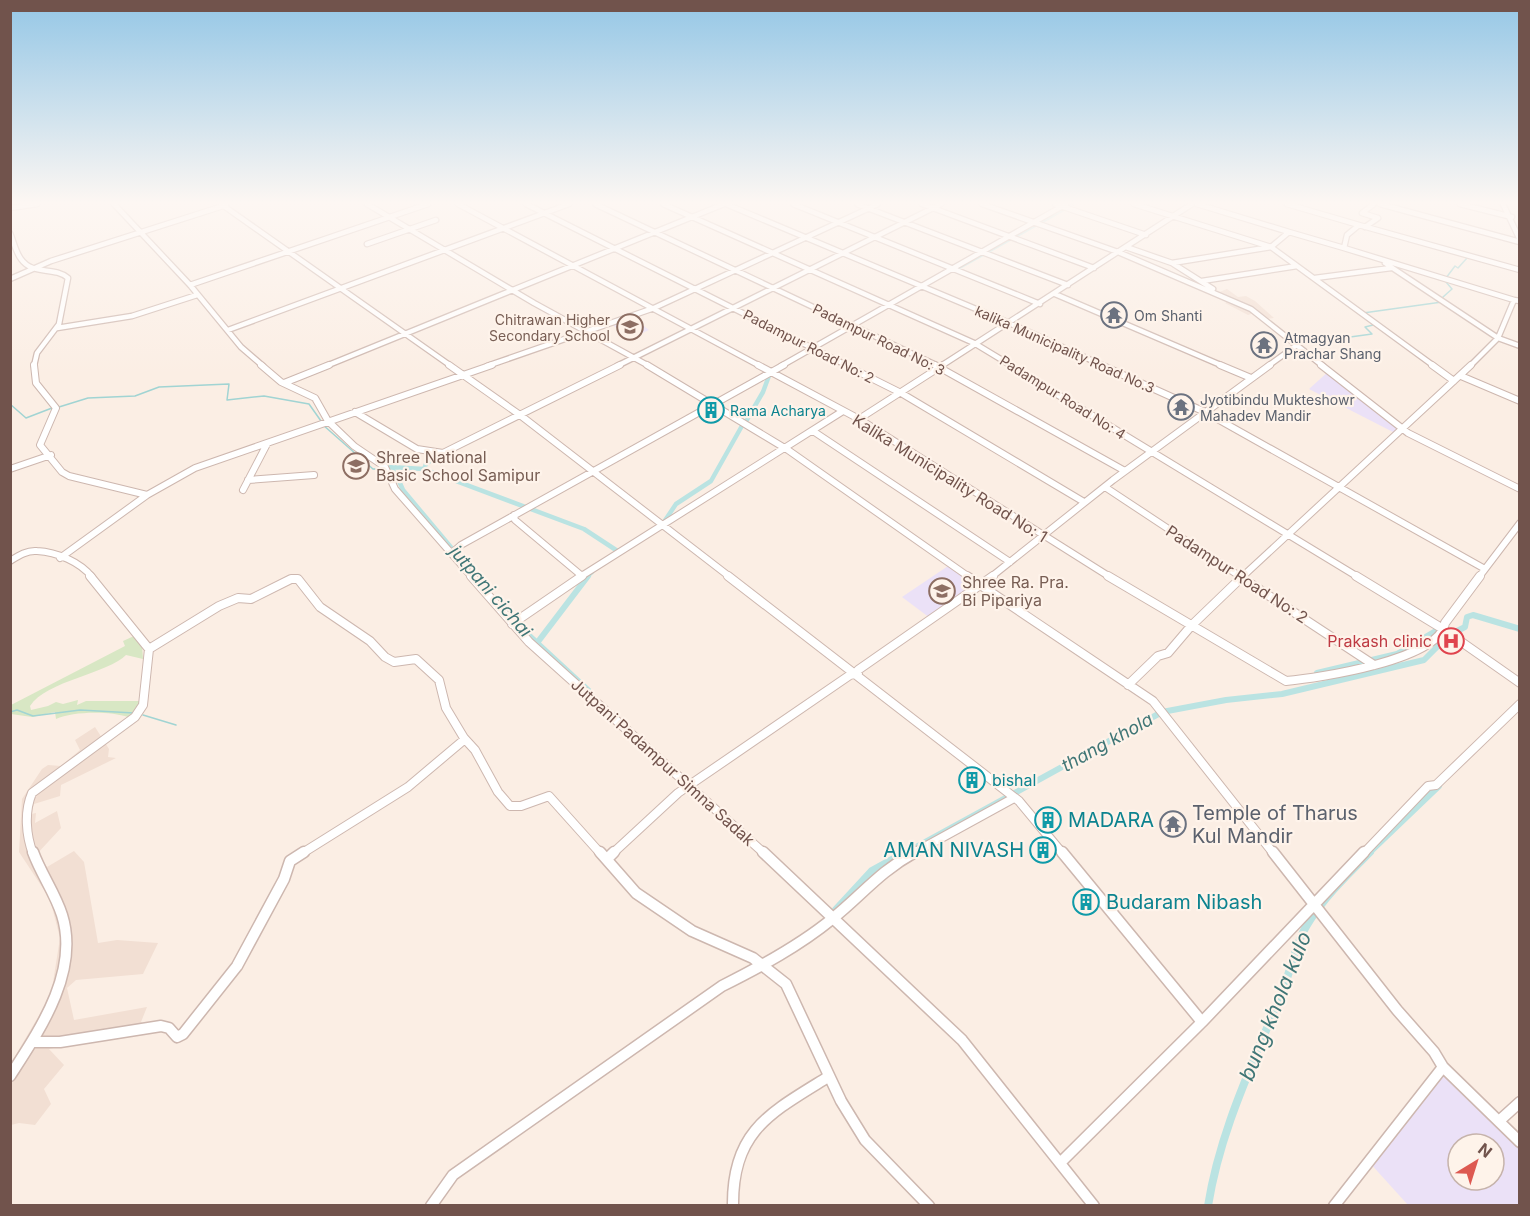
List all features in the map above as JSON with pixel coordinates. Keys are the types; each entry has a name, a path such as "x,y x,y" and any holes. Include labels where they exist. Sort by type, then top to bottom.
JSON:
{"street":[{"path":"23,261 33,269 63,273 68,278 57,328 38,349 35,360 38,387 56,408 40,445 69,476 147,495"},
{"path":"10,279 52,261"},
{"name":"Jutpani Padampur Simna Sadak","path":"165,261 190,285 241,347 285,383 315,398 328,421 354,446 384,467 395,489 529,642 693,784 832,920 962,1040 1094,1206"},
{"path":"190,285 262,261"},
{"path":"301,261 521,414 1010,795 1028,812 1202,1022"},
{"path":"228,330 418,261"},
{"path":"461,261 634,357 785,448 981,586 1153,701 1397,1010 1434,1052 1443,1067 1520,1142"},
{"name":"Kalika Municipality Road No: 1","path":"565,261 859,419 1041,535 1286,681 1371,663 1431,642 1443,633 1443,629 1485,569 1520,524"},
{"path":"285,383 584,261"},
{"name":"Padampur Road No: 2","path":"639,261 901,393 1084,502"},
{"name":"Padampur Road No: 3","path":"716,261 940,368 1125,471"},
{"path":"60,558 147,495 195,468 654,308 756,261"},
{"name":"Padampur Road No: 4","path":"791,261 977,345 1443,629 1520,683"},
{"path":"355,412 417,449 438,453 829,261"},
{"name":"kalika Municipality Road No.3","path":"862,261 1010,323 1205,412 1485,569"},
{"path":"934,261 1040,304"},
{"path":"452,553 461,545 966,261"},
{"path":"1005,261 1068,285"},
{"path":"1076,261 1095,268"},
{"path":"859,419 1105,261"},
{"path":"1139,261 1251,309 1403,429 1520,489"},
{"path":"1166,261 1202,281 1222,296"},
{"path":"1172,263 1186,261"},
{"path":"1290,261 1453,380"},
{"path":"1381,261 1498,338 1520,346"},
{"path":"1128,685 1158,656 1168,653 1191,626 1242,577 1341,488 1453,380 1461,376 1498,338 1514,300 1383,261"},
{"path":"1487,261 1520,270"},
{"path":"1202,281 1297,266"},
{"path":"1315,278 1391,267"},
{"path":"1055,294 1251,378"},
{"path":"57,328 132,316 197,295"},
{"path":"608,858 661,807 981,586 1041,535 1296,344"},
{"path":"1461,376 1520,401"},
{"path":"512,624 608,559 664,526 843,411"},
{"path":"813,431 1010,562"},
{"path":"243,490 267,444"},
{"path":"10,469 51,455"},
{"path":"248,480 314,475"},
{"name":"Padampur Road No: 2","path":"1105,487 1371,663"},
{"path":"514,515 582,576"},
{"path":"10,561 24,553 37,551 81,564 149,649 143,705 135,717 32,793 29,799 27,827 31,854 53,891 66,932 57,989 32,1042 10,1076"},
{"path":"149,649 219,606 238,598 251,599 291,579 298,579 320,607 370,641 385,657 394,662 416,659 439,680 446,708 465,739 475,750 498,792 510,806 525,806 539,798 549,796 608,858 617,874 660,911 692,931 753,958 786,984 804,1019 828,1077 865,1140 929,1206"},
{"path":"1061,1162 1317,908 1428,786 1436,785 1520,705"},
{"path":"32,1042 60,1042 161,1026 169,1028 177,1037 183,1034 237,966 284,879 290,861 408,787 465,739"},
{"path":"431,1206 453,1175 470,1162 605,1070 659,1029 722,986 763,966 832,920 888,867 1010,795"},
{"path":"1334,1206 1443,1067"},
{"path":"733,1206 731,1181 736,1158 754,1130 773,1112 828,1077"},
{"path":"1499,1121 1520,1102"}],"shaded area":[{"path":"1227,289 1238,297 1246,296 1255,301 1274,318 1266,319 1254,313 1248,315 1225,303 1228,301 1217,293"},
{"name":"Chitrawan Higher Secondary School","path":"631,316 649,330 634,337 610,324"},
{"path":"1329,371 1400,428 1393,432 1309,389"},
{"name":"Shree Ra. Pra. Bi Pipariya","path":"951,564 981,586 930,618 902,597"},
{"path":"95,727 109,749 108,757 116,758 61,785 60,796 34,804 31,814 36,813 35,823 57,811 61,828 36,855 47,867 74,851 84,862 98,943 117,940 158,943 143,974 76,980 67,988 74,1020 147,1007 141,1022 158,1032 89,1040 49,1049 64,1065 44,1089 51,1104 35,1125 19,1123 11,1125 11,1063 51,995 60,938 50,899 19,852 22,799 42,769 48,765 61,766 80,750 75,740"},
{"path":"1443,1067 1519,1142 1519,1205 1408,1205 1369,1162"}],"green space":[{"path":"134,636 142,645 143,659 126,655 106,667 49,690 30,706 31,710 56,702 63,704 78,700 77,705 86,701 141,701 139,707 123,724 128,717 112,714 82,713 56,719 55,712 32,717 11,714 11,705 125,646 123,641"}],"waterway":[{"path":"956,269 971,261"},
{"path":"1446,278 1455,266 1458,268 1465,261"},
{"path":"1363,313 1442,302 1443,297 1452,289 1446,282"},
{"path":"1299,344 1372,334 1365,327 1373,325"},
{"path":"1279,355 1287,350"},
{"path":"745,423 763,392 770,373"},
{"path":"59,407 88,398 135,396 159,387 229,384 227,400 264,396 309,404 321,421"},
{"path":"10,404 26,418 52,408"},
{"name":"jutpani cichai","path":"662,525 676,504 711,481 743,424"},
{"path":"323,425 373,469 382,469"},
{"path":"424,469 426,464 443,452"},
{"name":"jutpani cichai","path":"424,469 389,467 396,474 403,490 476,577"},
{"path":"424,469 584,529 619,552"},
{"name":"jutpani cichai","path":"586,577 592,572"},
{"name":"jutpani cichai","path":"537,643 588,576"},
{"path":"1453,633 1465,627 1467,617 1473,615 1520,629"},
{"path":"1317,673 1397,654 1439,629"},
{"name":"jutpani cichai","path":"523,630 537,643"},
{"name":"thang khola","path":"909,851 1162,712 1226,700 1282,694 1424,660 1449,635"},
{"path":"537,643 590,692"},
{"path":"10,712 17,710 33,716 80,710 134,713"},
{"path":"143,715 176,725"},
{"name":"bung khola kulo","path":"1369,853 1439,786"},
{"name":"bung khola kulo","path":"1208,1206 1213,1178 1229,1124 1303,933 1328,896 1369,853"},
{"name":"thang khola","path":"836,910 872,871 901,855"}],"place":[{"name":"Om Shanti","path":"1114,315"},
{"name":"Chitrawan Higher Secondary School","path":"630,327"},
{"name":"Atmagyan Prachar Shang","path":"1264,345"},
{"name":"Jyotibindu Mukteshowr Mahadev Mandir","path":"1181,407"},
{"name":"Rama Acharya","path":"711,410"},
{"name":"Shree National Basic School Samipur","path":"356,466"},
{"name":"Shree Ra. Pra. Bi Pipariya","path":"942,591"},
{"name":"Prakash clinic","path":"1451,641"},
{"name":"bishal","path":"972,780"},
{"name":"MADARA","path":"1048,820"},
{"name":"Temple of Tharus Kul Mandir","path":"1173,824"},
{"name":"AMAN NIVASH","path":"1043,850"},
{"name":"Budaram Nibash","path":"1086,902"}]}
